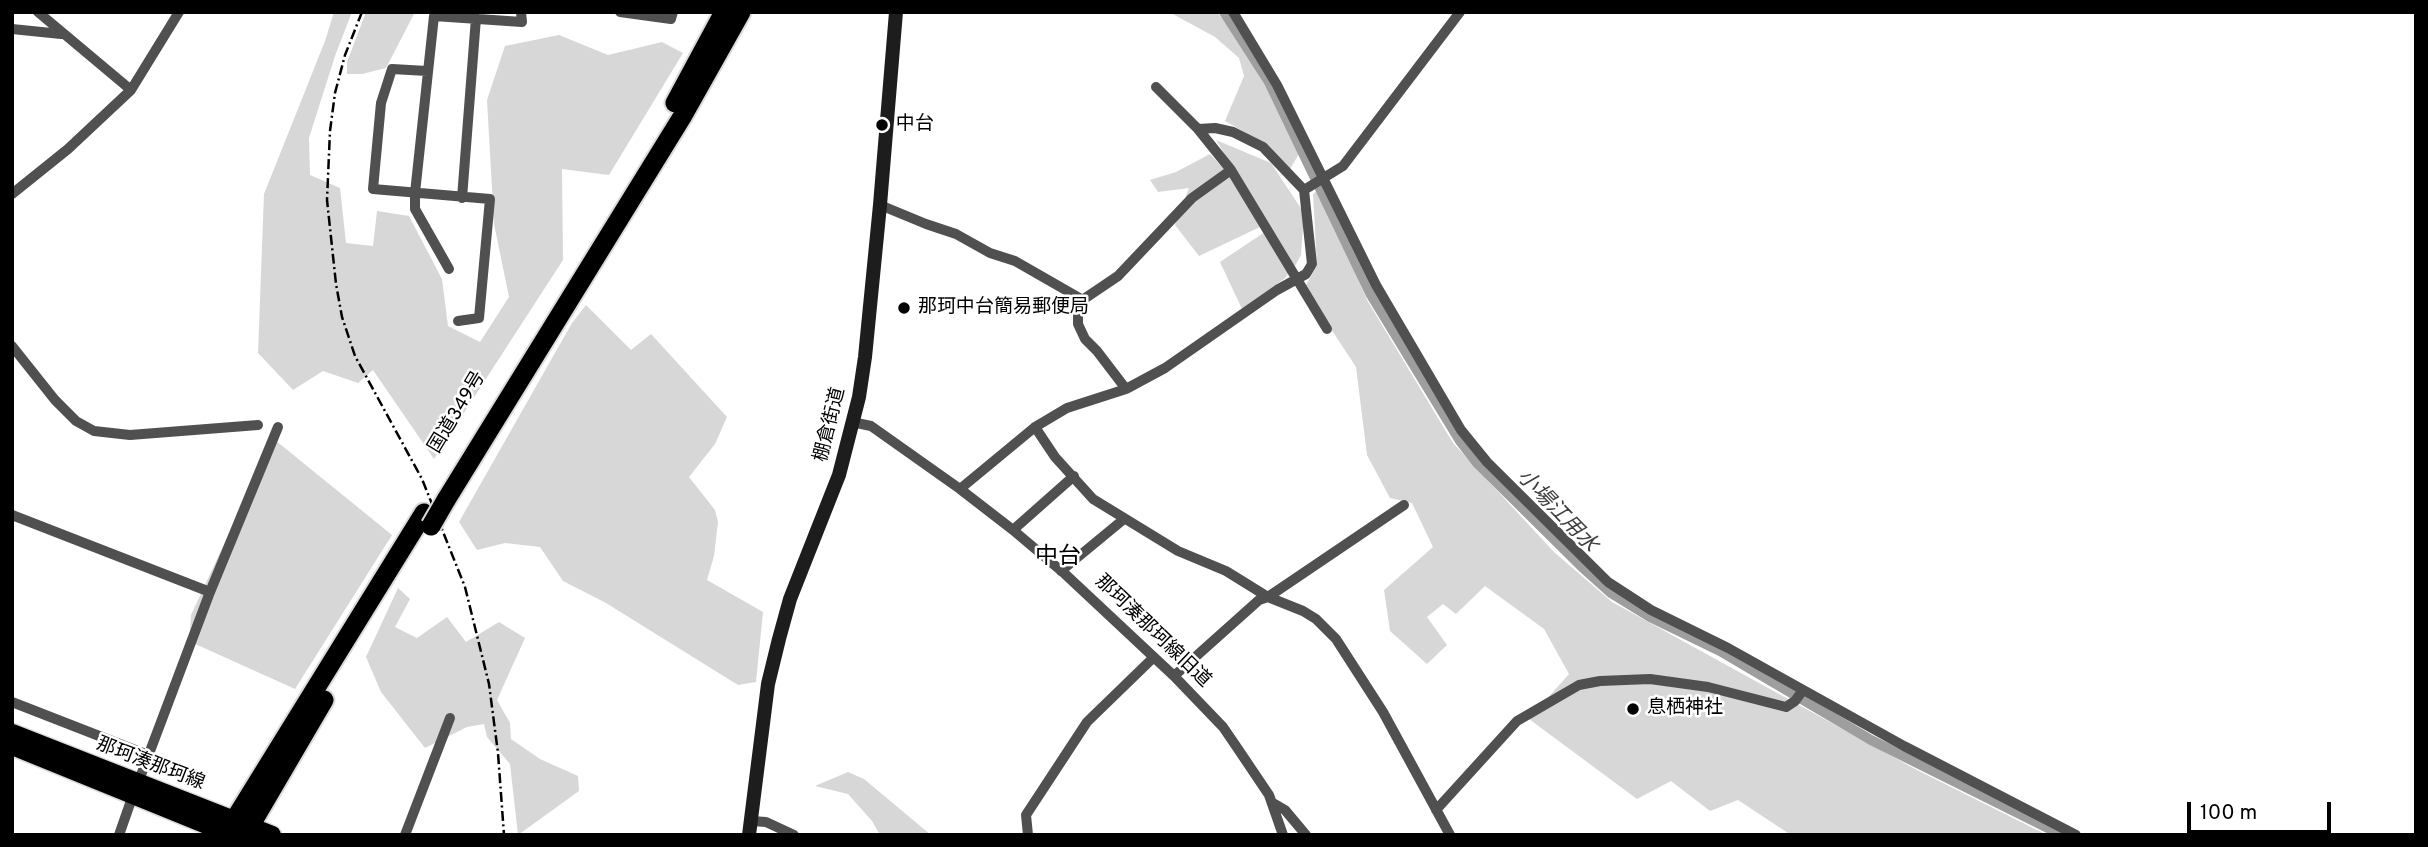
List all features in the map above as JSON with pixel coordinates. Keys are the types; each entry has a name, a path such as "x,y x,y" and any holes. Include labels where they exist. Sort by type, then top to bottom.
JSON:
{"highway":[{"name":"国道349号","path":"442,495 680,96 724,12"},
{"name":"国道349号","path":"235,830 442,495 682,117 741,12"}],"main road":[{"name":"那珂湊那珂線","path":"12,733 135,789 235,830 272,835"},
{"name":"那珂湊那珂線","path":"12,746 135,789"}],"street":[{"path":"38,12 131,90"},
{"path":"12,194 68,149 131,90 179,12"},
{"path":"449,269 415,209 434,16 452,14 522,22 521,12"},
{"path":"620,12 671,19 673,12"},
{"name":"棚倉街道","path":"750,828 768,684 790,599 839,475 865,357 896,12"},
{"path":"1233,12 1277,85 1315,183 1461,429 1487,462 1608,582 1630,598 1728,648 1799,695 2076,835"},
{"path":"1315,183 1343,166 1356,151 1460,12"},
{"path":"462,198 476,18"},
{"path":"12,29 61,34"},
{"path":"427,71 392,69 381,103 373,189 490,199 478,318 458,321"},
{"path":"1156,87 1198,129 1231,170 1327,329"},
{"path":"1198,129 1215,128 1233,132 1263,147 1315,183"},
{"path":"1126,389 1081,332 1078,324 1078,303 1118,276 1192,198 1231,170"},
{"path":"960,489 1035,427 1068,408 1126,389 1165,368 1277,290 1306,274 1312,264 1315,183"},
{"path":"880,205 956,234 990,253 1015,261 1083,300"},
{"path":"12,346 55,400 76,421 94,431 130,435 258,425"},
{"name":"那珂湊那珂線旧道","path":"852,422 871,426 1013,530 1061,570 1174,676 1223,727 1273,803 1283,835"},
{"path":"1035,427 1055,457 1093,499 1178,551 1226,571 1268,597 1317,619 1336,639 1383,712 1446,833"},
{"path":"119,835 210,592 278,428"},
{"path":"1013,530 1074,476"},
{"path":"1174,676 1259,600 1268,597 1404,505"},
{"path":"12,515 210,592"},
{"path":"1061,570 1124,519"},
{"path":"1028,835 1026,815 1087,722 1154,657"},
{"path":"1436,810 1517,721 1579,685 1600,681 1650,679 1708,687 1786,707 1799,695"},
{"path":"12,702 148,755"},
{"path":"405,835 450,718"},
{"path":"1273,803 1285,810 1306,835"},
{"path":"750,828 766,822 794,835"}],"shaded area":[{"path":"334,12 352,12 309,138 310,175 340,188 346,243 373,246 377,211 409,216 442,279 448,326 480,342 509,297 494,224 487,100 505,46 559,35 608,55 662,42 683,53 609,175 562,169 563,260 434,459 373,370 358,383 323,371 293,390 258,353 264,194"},
{"path":"366,12 415,12 386,68 362,74 347,74 347,62"},
{"path":"1169,12 1217,12 1266,85 1300,152 1290,169 1264,143 1225,121 1244,76 1239,58 1215,37"},
{"path":"1216,140 1271,163 1304,213 1301,255 1295,266 1284,279 1242,309 1220,262 1271,228"},
{"path":"1210,154 1233,179 1260,227 1199,256 1175,225 1189,188 1158,192 1150,180 1176,172"},
{"path":"1319,190 1367,300 1453,443 1554,552 1612,602 1917,770 2047,835 1787,835 1788,833 1738,800 1710,811 1671,781 1637,799 1529,719 1569,674 1544,629 1485,586 1456,614 1443,604 1427,617 1447,645 1427,664 1390,631 1384,590 1433,547 1412,503 1390,498 1367,455 1356,367 1304,288 1317,266 1313,194"},
{"path":"586,305 631,350 651,334 727,417 715,444 689,477 715,510 718,522 714,556 707,580 763,612 756,682 738,685 606,603 563,581 540,547 505,543 477,550 459,522 572,323"},
{"path":"270,436 392,535 295,689 193,643 190,631 191,615 251,486"},
{"path":"398,588 410,599 395,627 417,638 447,617 466,642 499,622 525,638 497,700 510,723 511,739 540,759 578,776 579,791 518,835 510,764 487,737 484,724 467,727 425,748 381,692 366,657"},
{"path":"848,772 864,779 931,835 880,835 872,821 848,794 815,786"}],"waterway":[{"name":"小場江用水","path":"1224,12 1269,82 1371,295 1460,441 1477,463 1582,567 1611,593 1650,617 1720,651 1871,740 2062,835"}],"railway":[{"path":"362,12 345,55 335,93 330,131 327,200 336,284 342,317 355,356 422,479 465,587 489,684 498,753 504,835"}],"place":[{"name":"中台","path":"882,125"},
{"name":"那珂中台簡易郵便局","path":"904,308"},
{"name":"息栖神社","path":"1633,709"}],"district":[{"name":"中台","path":"1058,558"}]}
